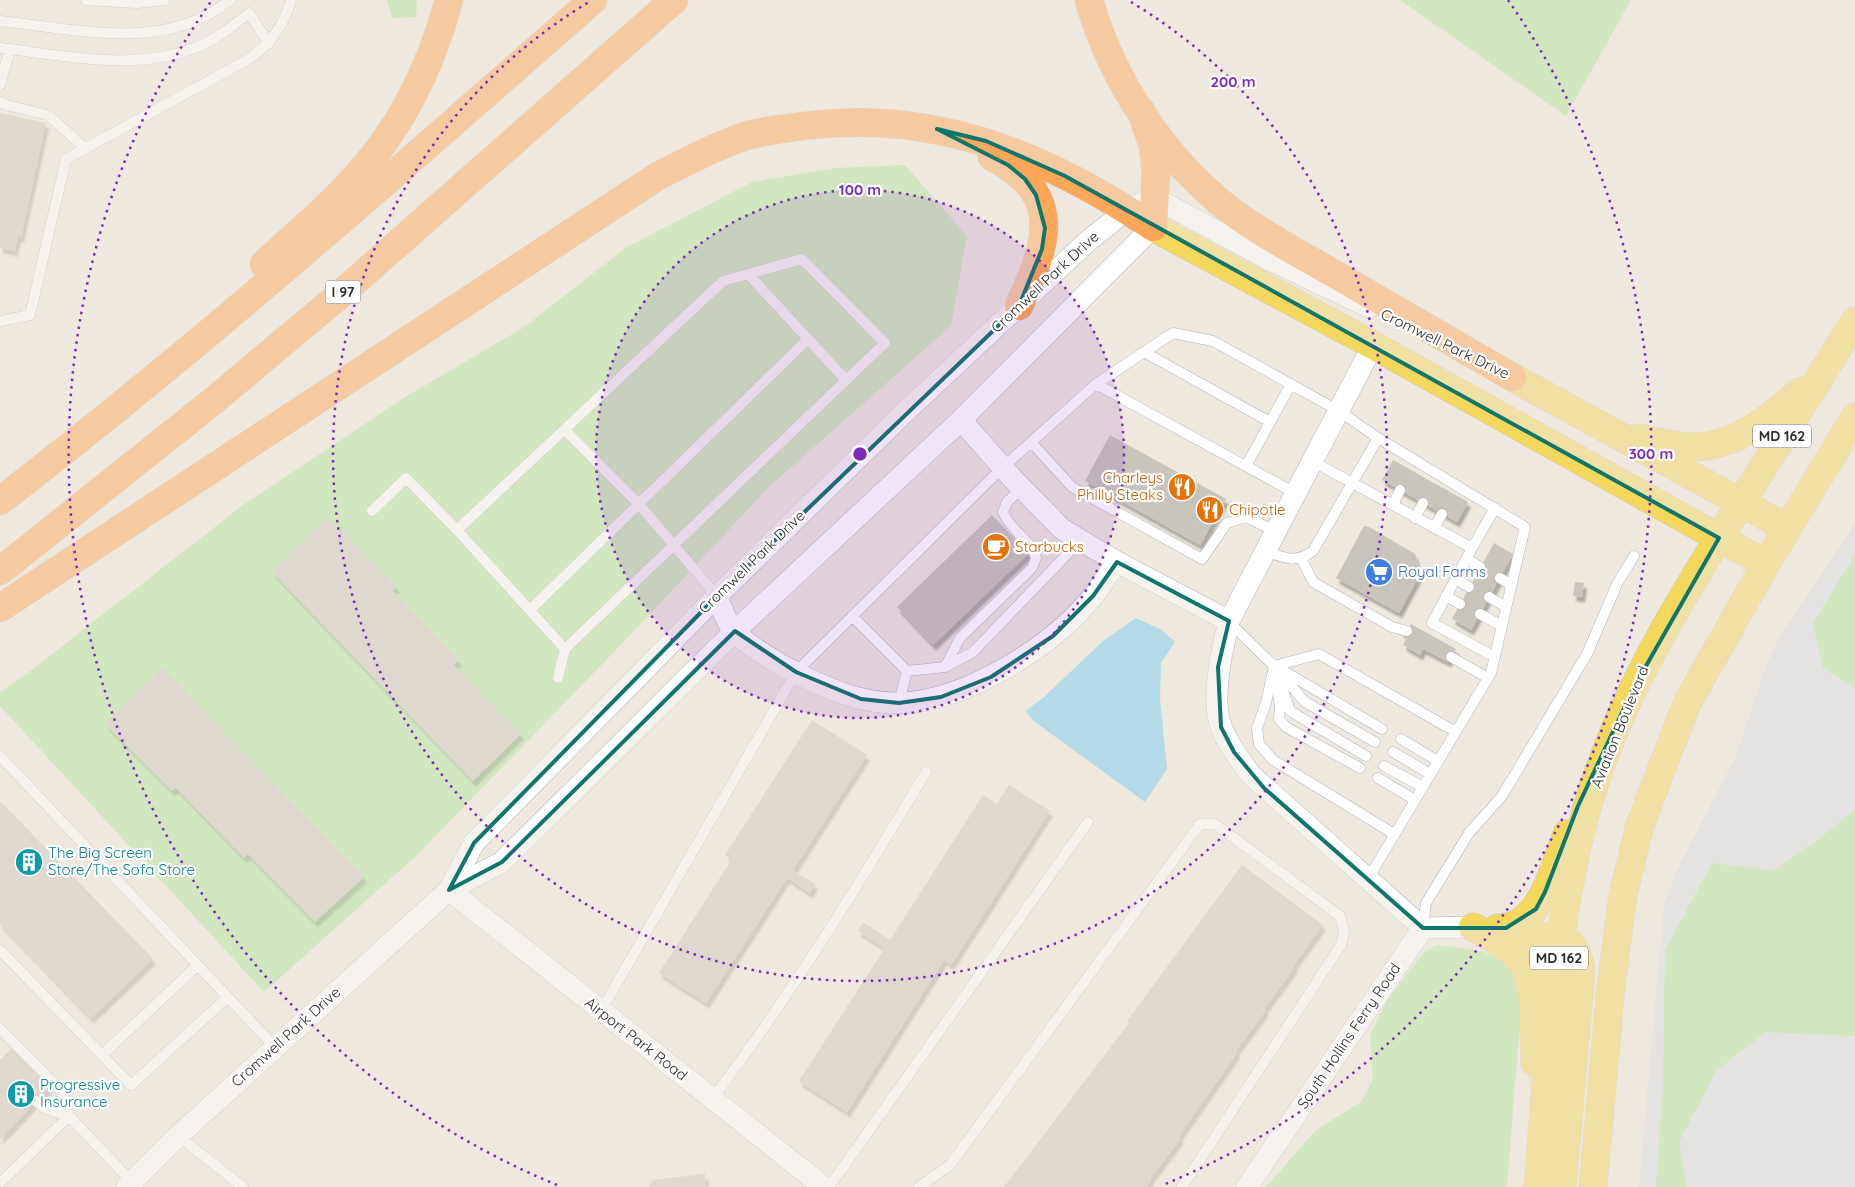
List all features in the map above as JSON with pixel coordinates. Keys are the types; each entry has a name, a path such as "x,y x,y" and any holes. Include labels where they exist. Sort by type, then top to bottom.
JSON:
{"highway":[{"path":"57,457 353,180 376,153 412,98 426,70 449,0"},
{"path":"0,501 57,457 300,257 592,0"},
{"name":"I 97","path":"0,571 212,402 335,300 674,0"},
{"path":"1089,0 1112,63 1141,111 1167,147 1231,210 1275,240 1512,376"},
{"path":"0,608 658,176 739,138 783,128 838,121 890,122 937,129 986,141 1022,155 1127,210 1153,227 1156,174 1153,146 1141,111"},
{"path":"937,129 1008,165 1025,178 1036,195 1043,212 1045,228 1042,249 1038,264 1018,306"}],"main road":[{"path":"1153,227 1373,345 1766,564"},
{"name":"Aviation Boulevard","path":"1539,1174 1561,940 1570,880 1588,807 1613,735 1654,649 1719,538 1855,321"},
{"path":"1617,434 1690,447 1723,442 1746,433 1771,417 1824,370"},
{"name":"Cromwell Park Drive","path":"1512,376 1787,528"},
{"name":"MD 162","path":"1593,1187 1611,986 1624,895 1637,834 1687,703 1787,528 1855,417"},
{"path":"1506,928 1522,920 1536,908 1545,892 1578,806 1613,735"},
{"path":"1473,927 1506,928 1568,942 1575,948 1581,968 1562,1187"},
{"path":"1473,927 1518,956 1527,969 1531,985 1539,1174"}],"street":[{"name":"Cromwell Park Drive","path":"449,890 474,843 717,596 1018,306 1090,240 1127,210 1155,198 1268,258 1512,376"},
{"name":"Cromwell Park Drive","path":"130,1184 178,1136 449,890 502,862 735,632 961,420 1153,227"},
{"path":"1373,345 1229,621 1218,666 1218,699 1221,727 1234,752 1264,788 1423,928 1473,927"},
{"path":"961,420 1002,468 1062,529 1117,562 1229,621"},
{"path":"717,596 731,628 756,649 824,686 861,699 900,703 941,697 991,677 1053,636 1093,596 1117,562"},
{"name":"Airport Park Road","path":"449,890 824,1187"},
{"name":"South Hollins Ferry Road","path":"1247,1187 1423,928"}],"lane":[{"path":"86,0 137,3 165,0"},
{"path":"0,21 123,34 167,31 210,14 230,0"},
{"path":"0,321 30,315 66,159 236,68 269,42 285,19 291,0"},
{"path":"0,85 5,48 110,59 151,59 195,48 220,35 249,13 269,42"},
{"path":"0,102 48,115 85,148"},
{"path":"457,530 723,281 802,260 885,343 565,649 558,678"},
{"path":"748,274 846,380"},
{"path":"601,1011 796,672 1002,468 1096,384 1173,333 1213,341 1339,411 1413,465 1455,490 1494,508 1525,527 1495,657 1488,678 1368,878"},
{"path":"530,610 808,339"},
{"path":"1144,352 1270,422"},
{"path":"1096,384 1295,493"},
{"path":"1246,466 1291,384"},
{"path":"565,430 638,503 717,596"},
{"path":"1265,551 1288,559 1302,560 1314,551 1378,438"},
{"path":"1031,442 1072,487 1202,559 1227,523 1246,517 1275,531"},
{"path":"1312,461 1472,548"},
{"path":"372,511 406,478 457,530 565,649"},
{"path":"945,667 960,638 1032,568 1036,558 1033,549 1007,521 1003,512 1007,502 1022,488"},
{"path":"1392,506 1400,490"},
{"path":"1415,518 1423,503"},
{"path":"1494,508 1432,623 1495,657"},
{"path":"1434,528 1442,514"},
{"path":"907,671 945,667 973,652 1081,540"},
{"path":"1423,928 1426,903 1469,833 1502,796 1587,654 1617,584 1634,556"},
{"path":"1467,559 1480,567"},
{"path":"1302,560 1313,582 1392,628 1407,632"},
{"path":"1500,578 1511,584"},
{"path":"1456,579 1469,587"},
{"path":"1446,596 1460,604"},
{"path":"1489,597 1506,607"},
{"path":"1480,614 1502,626"},
{"path":"852,616 907,671"},
{"path":"1229,621 1274,666 1305,702 1375,742"},
{"path":"1274,666 1319,654 1456,732"},
{"path":"1451,657 1488,678"},
{"path":"1274,666 1382,728"},
{"path":"1274,666 1290,711 1366,756"},
{"path":"1274,666 1280,706 1279,719 1286,727 1360,768"},
{"path":"1274,666 1266,703 1257,728 1259,744 1273,760 1394,834"},
{"path":"900,703 907,671"},
{"path":"1401,739 1438,761"},
{"path":"1393,752 1430,774"},
{"path":"0,756 275,1047"},
{"path":"1384,766 1423,787"},
{"path":"712,1099 750,1050 866,872 926,772"},
{"path":"1378,778 1415,800"},
{"path":"829,1187 1088,822"},
{"path":"919,1187 950,1165 1200,824 1216,824 1340,916 1344,932 1341,945 1182,1187"},
{"path":"0,950 131,1085 228,997"},
{"path":"102,1055 198,965"},
{"path":"0,1029 61,1090 69,1116 130,1184"},
{"path":"36,1101 44,1108 69,1116"},
{"path":"0,1183 69,1116"},
{"path":"178,1136 243,1187"}],"highlighted area":[{"path":"937,129 986,141 1065,176 1719,538 1634,687 1578,806 1545,892 1536,909 1506,928 1423,928 1264,788 1234,752 1221,727 1218,667 1229,621 1117,562 1093,596 1053,636 991,677 941,697 899,703 861,699 796,672 735,631 502,862 449,890 474,843 717,596 1019,306 1042,249 1045,228 1036,195 1025,179 1008,165"}],"shaded area":[{"path":"1855,524 1855,1187 1639,1187 1664,903 1678,868 1735,758 1765,668 1778,640"}],"green space":[{"path":"387,0 417,0 416,17 392,18"},
{"path":"1400,0 1631,0 1566,116"},
{"path":"905,165 967,236 951,326 770,486 614,652 416,856 264,992 0,706 0,692 24,676 243,505 405,397 523,328 627,247 752,182 836,168"},
{"path":"1855,555 1855,688 1823,668 1813,623"},
{"path":"1855,809 1855,1036 1766,1032 1717,1070 1679,1142 1687,1187 1656,1187 1663,1089 1665,950 1712,863 1774,871 1825,834"},
{"path":"1437,945 1481,951 1508,962 1522,995 1507,1187 1266,1187 1316,1130 1361,1102 1373,1080 1370,1034 1387,1001 1424,952"}],"water":[{"path":"1136,618 1162,630 1175,642 1161,663 1160,699 1167,769 1145,802 1035,722 1025,711 1043,698 1103,641"}],"building":[{"path":"0,113 46,123 21,237 18,236 15,251 0,248"},
{"path":"1110,435 1226,499 1200,545 1085,481"},
{"name":"Royal Farms","path":"1393,460 1468,502 1457,522 1382,480"},
{"path":"992,515 1029,553 933,645 897,607"},
{"path":"328,517 397,587 392,590 459,660 454,665 521,734 473,781 272,572"},
{"name":"Royal Farms","path":"1364,526 1369,527 1415,554 1420,574 1399,613 1336,578"},
{"name":"Royal Farms","path":"1494,543 1513,554 1471,630 1452,619"},
{"path":"1575,582 1584,583 1582,597 1573,596"},
{"path":"1411,624 1456,649 1448,662 1423,649 1420,655 1403,645 1406,639 1403,638"},
{"path":"162,668 364,877 315,922 248,854 244,858 176,788 172,791 105,724"},
{"path":"812,720 867,755 793,870 815,884 810,893 787,878 706,1003 659,973 732,859 725,855"},
{"path":"1009,785 1050,811 951,965 944,960 847,1112 799,1081 885,948 858,931 863,922 890,940 983,795 997,804"},
{"name":"The Big Screen Store/The Sofa Store","path":"0,801 153,959 91,1018 0,924"},
{"path":"1242,865 1323,925 1264,1009 1266,1010 1235,1052 1237,1053 1179,1136 1181,1138 1150,1179 1151,1181 1147,1187 1004,1187 1129,1023 1127,1021"},
{"name":"Progressive Insurance","path":"12,1048 50,1087 0,1139 0,1060"},
{"path":"705,1174 706,1187 649,1187 653,1180"}],"place":[{"name":"Charleys Philly Steaks","path":"1182,487"},
{"name":"Chipotle","path":"1210,510"},
{"name":"Starbucks","path":"996,547"},
{"name":"Royal Farms","path":"1379,572"},
{"name":"The Big Screen Store/The Sofa Store","path":"29,862"},
{"name":"Progressive Insurance","path":"21,1094"}]}
